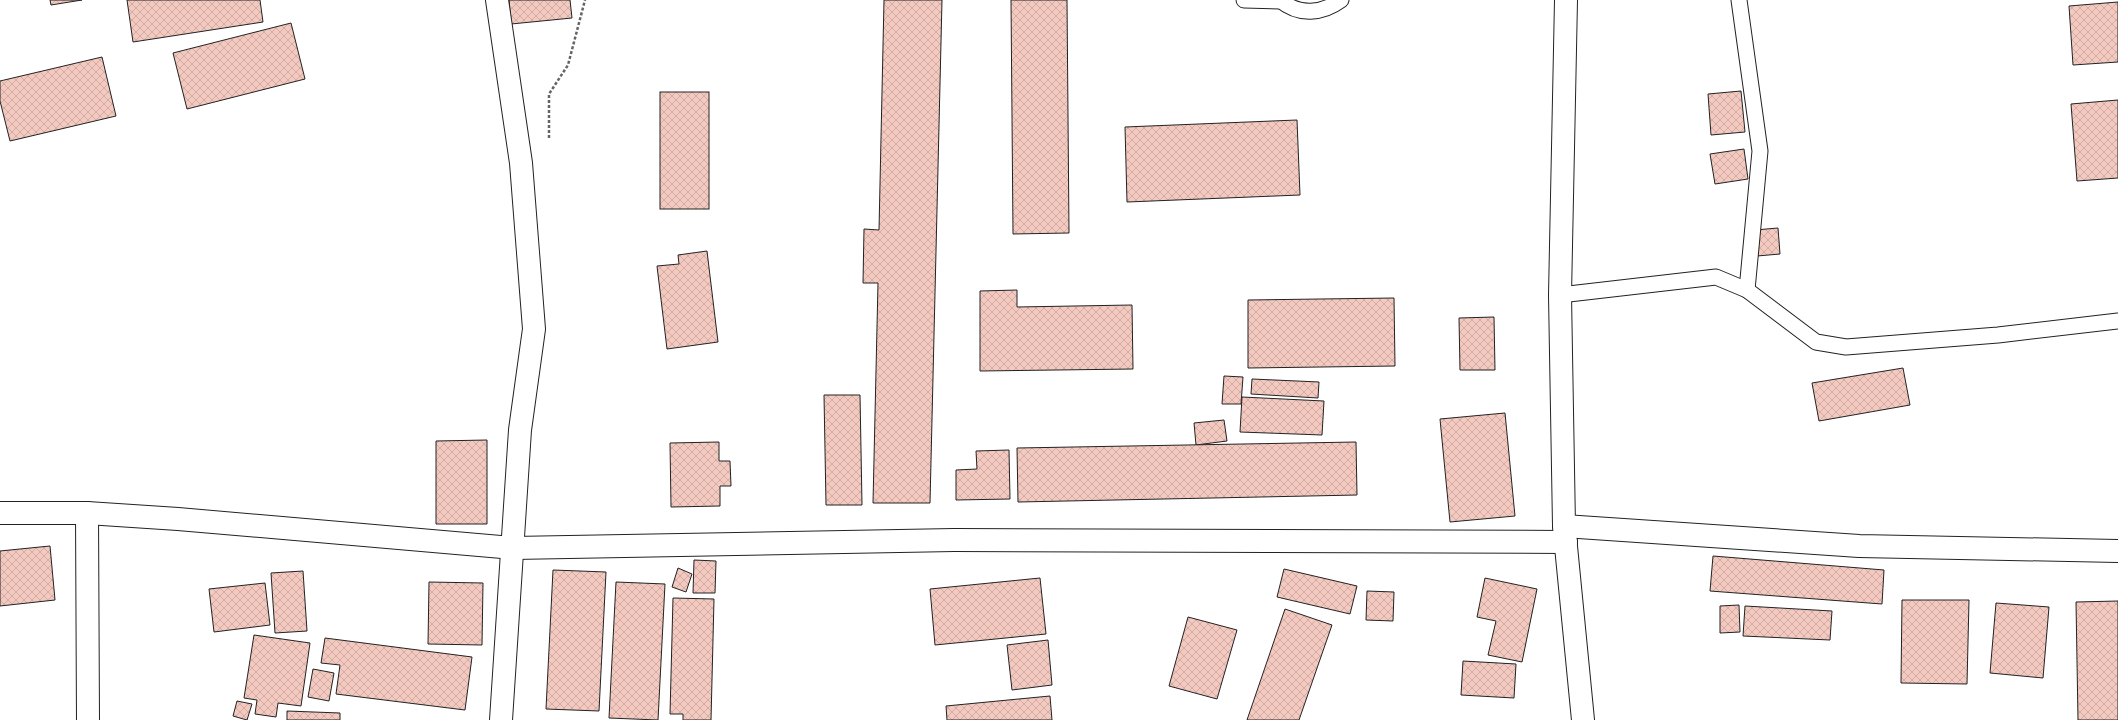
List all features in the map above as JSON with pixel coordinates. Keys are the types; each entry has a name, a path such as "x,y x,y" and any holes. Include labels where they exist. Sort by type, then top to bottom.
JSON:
{"street":[{"path":"497,0 521,163 534,329 520,430 501,720"},
{"path":"1566,0 1560,295 1565,534 1583,720"},
{"path":"0,513 87,514 513,548 954,540 1565,534 1859,546 2118,551"},
{"path":"87,514 88,720"}],"lane":[{"path":"1244,0 1281,1 1292,8 1306,12 1326,9 1341,0"},
{"path":"1739,0 1760,151 1747,290"},
{"path":"1560,295 1716,277 1747,290 1816,342 1846,347 1998,335 2118,321"}],"path":[{"path":"548,143 549,94 568,65 585,0"}],"building":[{"path":"50,0 82,0 51,5"},
{"path":"127,0 260,0 263,22 133,42"},
{"path":"509,0 570,0 572,18 511,24"},
{"path":"884,0 942,0 930,503 873,503 878,283 863,283 864,229 879,230"},
{"path":"1011,0 1067,0 1069,233 1013,234"},
{"path":"2118,2 2118,62 2073,65 2069,6"},
{"path":"291,23 305,79 187,109 173,53"},
{"path":"102,57 116,116 10,141 0,101 0,81"},
{"path":"1741,91 1745,132 1711,135 1708,94"},
{"path":"660,92 709,92 709,209 660,209"},
{"path":"2118,100 2118,178 2077,181 2071,104"},
{"path":"1297,120 1300,195 1127,202 1125,127"},
{"path":"1744,149 1748,179 1715,184 1710,154"},
{"path":"1778,228 1780,254 1757,256 1755,230"},
{"path":"707,251 718,342 667,349 657,266 679,264 678,255"},
{"path":"1017,290 1017,307 1132,305 1133,369 980,371 980,291"},
{"path":"1394,298 1395,366 1248,368 1248,300"},
{"path":"1494,317 1495,370 1460,370 1459,318"},
{"path":"1903,368 1910,405 1819,421 1812,383"},
{"path":"1224,376 1243,377 1241,404 1222,404"},
{"path":"1252,379 1319,382 1318,398 1251,394"},
{"path":"824,395 860,395 862,505 826,505"},
{"path":"1242,397 1324,401 1322,435 1240,432"},
{"path":"1505,413 1515,516 1450,522 1440,419"},
{"path":"1224,420 1227,441 1196,445 1194,423"},
{"path":"487,440 487,524 436,524 436,441"},
{"path":"719,442 719,461 730,461 731,486 720,486 720,506 671,507 670,443"},
{"path":"1356,442 1357,495 1018,502 1017,448"},
{"path":"1009,450 1010,499 956,500 956,470 977,469 976,451"},
{"path":"50,546 55,600 0,606 0,551"},
{"path":"1713,556 1884,570 1882,604 1710,591"},
{"path":"694,560 716,561 715,593 693,593"},
{"path":"678,568 692,574 686,592 672,587"},
{"path":"1284,569 1357,586 1350,614 1277,597"},
{"path":"553,570 606,572 599,711 546,709"},
{"path":"303,571 307,631 275,633 271,573"},
{"path":"1040,578 1046,634 935,645 930,589"},
{"path":"1485,578 1537,589 1522,662 1488,655 1496,621 1477,617"},
{"path":"429,582 483,583 482,645 428,644"},
{"path":"616,582 665,584 658,720 609,718"},
{"path":"265,583 270,625 214,632 209,589"},
{"path":"1367,591 1394,592 1393,621 1366,620"},
{"path":"673,598 714,599 711,720 683,720 683,714 670,714"},
{"path":"1902,600 1969,600 1967,684 1901,683"},
{"path":"2118,601 2118,720 2078,720 2076,602"},
{"path":"1996,603 2049,607 2043,678 1990,673"},
{"path":"1739,605 1740,632 1720,633 1720,606"},
{"path":"1745,606 1832,611 1830,640 1743,636"},
{"path":"1285,609 1332,625 1299,720 1247,720"},
{"path":"1188,617 1237,630 1217,699 1169,686"},
{"path":"254,635 310,643 301,706 278,703 276,717 255,714 257,700 244,698"},
{"path":"325,638 472,657 465,710 336,694 340,665 321,663"},
{"path":"1048,640 1052,685 1012,690 1007,645"},
{"path":"1463,661 1516,664 1514,698 1461,695"},
{"path":"313,669 334,673 329,701 308,697"},
{"path":"1050,696 1052,720 947,720 946,706"},
{"path":"237,701 252,704 247,720 233,716"},
{"path":"287,711 340,713 340,720 287,720"}]}
